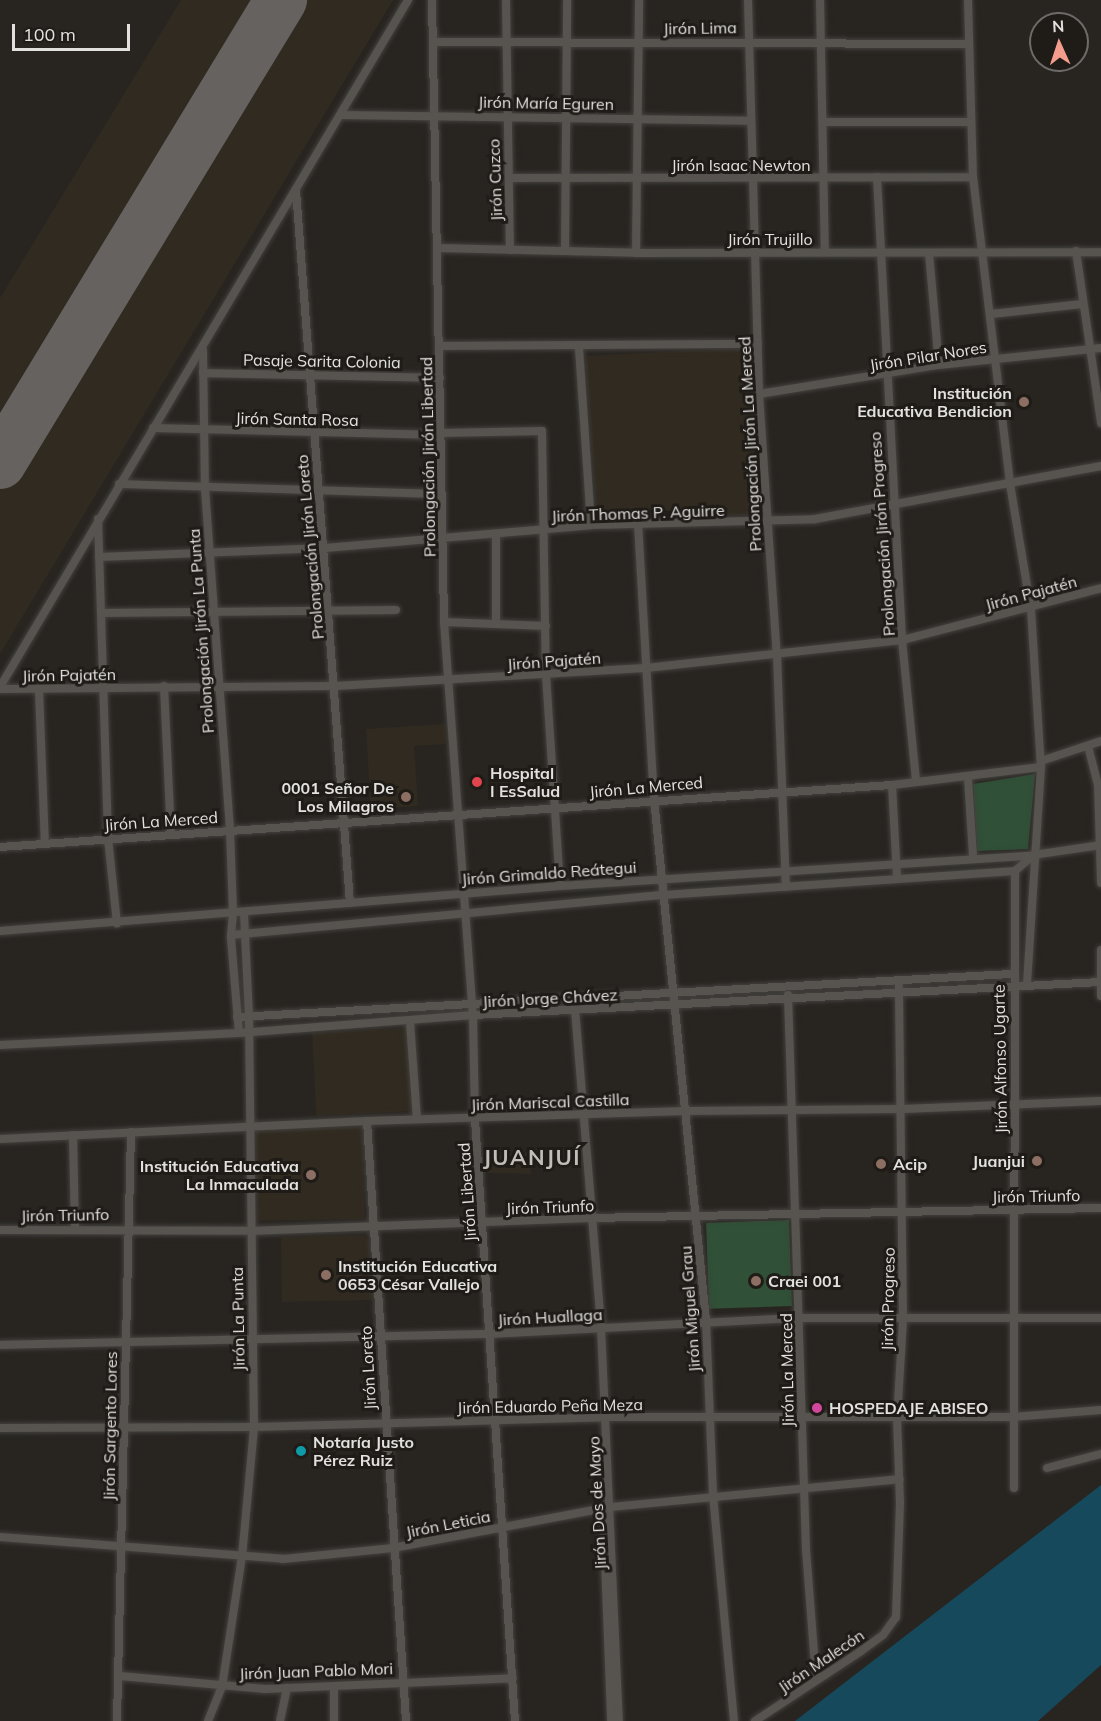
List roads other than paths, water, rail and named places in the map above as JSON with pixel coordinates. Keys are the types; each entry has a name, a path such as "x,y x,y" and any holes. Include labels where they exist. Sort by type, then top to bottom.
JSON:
{"street":[{"path":"0,688 118,484 203,347 408,0"},
{"name":"Prolongación Jirón Libertad","path":"432,0 444,622 465,914"},
{"name":"Jirón Cuzco","path":"506,0 510,250"},
{"path":"565,251 567,0"},
{"path":"636,253 635,180 639,0"},
{"name":"Prolongación Jirón La Merced","path":"748,0 751,41 750,121 759,394 765,523 777,655 786,887"},
{"path":"820,0 826,178 825,252"},
{"path":"968,0 969,122 973,177 997,360 1010,484 1031,609 1041,764 1033,855 1027,984"},
{"name":"Jirón Lima","path":"433,42 751,41 967,44"},
{"name":"Jirón María Eguren","path":"341,116 435,114 750,121"},
{"path":"823,122 969,122"},
{"name":"Jirón Isaac Newton","path":"510,178 565,177 635,180 753,177 973,177"},
{"name":"Prolongación Jirón Progreso","path":"877,177 902,639 916,780"},
{"name":"Prolongación Jirón Loreto","path":"296,189 346,821 350,903"},
{"name":"Jirón Trujillo","path":"438,248 636,253 1101,252"},
{"path":"1076,251 1088,350 1101,423"},
{"path":"930,253 939,365"},
{"path":"991,314 1082,304"},
{"path":"440,346 579,348 758,344"},
{"name":"Prolongación Jirón La Punta","path":"203,347 208,554 215,612 230,830 233,913"},
{"path":"579,348 591,525"},
{"name":"Jirón Pilar Nores","path":"759,394 886,376 939,365 1101,348"},
{"name":"Pasaje Sarita Colonia","path":"203,373 440,378"},
{"name":"Jirón Santa Rosa","path":"153,428 441,434 542,431 544,529"},
{"name":"Jirón Thomas P. Aguirre","path":"99,557 325,548 591,525 765,523 894,507 1101,466"},
{"path":"118,484 205,489 442,494"},
{"path":"98,518 108,838 117,924"},
{"name":"Jirón Miguel Grau","path":"638,524 654,799 675,990 706,1320 713,1495 734,1721"},
{"path":"544,529 546,675 561,886"},
{"path":"496,535 496,622"},
{"name":"Jirón Pajatén","path":"0,688 39,690 164,686 335,686 448,682 645,668 777,655 902,639 1031,609 1101,588"},
{"path":"100,614 330,613 396,610"},
{"path":"444,622 496,622 546,626"},
{"path":"164,686 171,835"},
{"path":"39,690 45,843"},
{"name":"Jirón La Merced","path":"0,847 968,778 1041,764 1101,741"},
{"path":"1088,746 1098,785 1101,883"},
{"path":"968,778 973,856"},
{"path":"892,785 897,878"},
{"name":"Jirón Grimaldo Reátegui","path":"0,931 117,924 662,878 973,856 1033,855 1100,845"},
{"path":"1015,871 1033,855"},
{"name":"Jirón Grimaldo Reátegui","path":"231,935 664,895 1015,871"},
{"name":"Jirón Alfonso Ugarte","path":"1014,1488 1017,1209 1012,1104 1012,974 1015,871"},
{"name":"Jirón La Punta","path":"208,1721 222,1687 242,1557 254,1427 251,1341 249,1016 243,912"},
{"path":"233,913 231,935 238,1033"},
{"name":"Jirón Libertad","path":"465,914 472,1003 475,1119 514,1721"},
{"path":"1101,950 1101,996"},
{"name":"Jirón Jorge Chávez","path":"237,1017 675,990 788,987 1012,974"},
{"name":"Jirón Progreso","path":"896,1617 900,1479 897,1418 903,1320 899,981"},
{"name":"Jirón Jorge Chávez","path":"0,1045 238,1033 410,1022 472,1015 899,994 1027,984 1101,982"},
{"name":"Jirón La Merced","path":"788,987 800,1317 801,1417 816,1680"},
{"name":"Jirón Dos de Mayo","path":"574,997 606,1417 612,1721"},
{"path":"410,1022 417,1119"},
{"name":"Jirón Mariscal Castilla","path":"0,1140 249,1125 417,1119 475,1119 686,1110 901,1109 1101,1101"},
{"name":"Jirón Loreto","path":"367,1121 384,1424 406,1721"},
{"name":"Jirón Sargento Lores","path":"117,1721 120,1676 124,1343 131,1228 131,1132"},
{"path":"73,1136 75,1229"},
{"name":"Jirón Triunfo","path":"0,1230 131,1228 250,1231 590,1218 1101,1208"},
{"name":"Jirón Huallaga","path":"0,1345 380,1338 800,1317 903,1320 1101,1318"},
{"name":"Jirón Eduardo Peña Meza","path":"0,1428 124,1425 254,1427 606,1417 1013,1417 1101,1410"},
{"path":"1047,1468 1101,1454"},
{"name":"Jirón Leticia","path":"0,1537 122,1544 242,1557 283,1559 393,1548 607,1507 713,1495 805,1489 900,1479"},
{"name":"Jirón Dos de Mayo","path":"607,1507 619,1721"},
{"name":"Jirón Malecón","path":"755,1721 883,1635 896,1617"},
{"name":"Jirón Juan Pablo Mori","path":"120,1676 222,1687 287,1688 404,1681 513,1678"},
{"path":"334,1686 334,1721"},
{"path":"280,1721 287,1688"}],"water":[{"path":"1101,1485 1101,1665 1038,1721 795,1721"}],"place":[{"name":"Institución Educativa Bendicion","path":"1024,402"},
{"name":"Hospital I EsSalud","path":"477,782"},
{"name":"0001 Señor De Los Milagros","path":"406,797"},
{"name":"Juanjui","path":"1037,1161"},
{"name":"Acip","path":"881,1164"},
{"name":"Institución Educativa La Inmaculada","path":"311,1175"},
{"name":"Institución Educativa 0653 César Vallejo","path":"326,1275"},
{"name":"Craei 001","path":"756,1281"},
{"name":"HOSPEDAJE ABISEO","path":"817,1408"},
{"name":"Notaría Justo Pérez Ruiz","path":"301,1451"}],"district":[{"name":"JUANJUÍ","path":"532,1158"}]}
